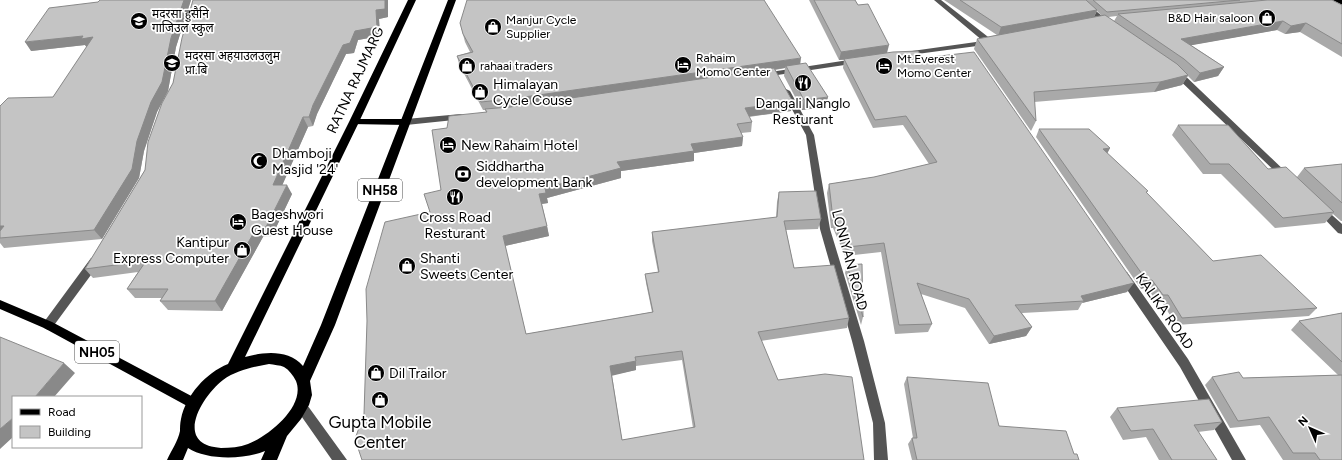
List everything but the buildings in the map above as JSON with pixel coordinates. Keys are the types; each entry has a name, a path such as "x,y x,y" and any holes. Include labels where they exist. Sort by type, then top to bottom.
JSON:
{"highway":[{"name":"RATNA RAJMARG","path":"233,367 354,122 412,0"},
{"name":"NH58","path":"187,432 194,444 206,452 222,456 242,453 262,445 280,433 293,419 301,406 305,391 304,380 328,325 452,0"},
{"path":"175,460 187,432 187,418 192,403 217,377 233,367 251,360 269,358 284,361 297,368 304,380"},
{"name":"NH58","path":"269,460 280,433"}],"main road":[{"path":"354,122 406,122"},
{"name":"NH05","path":"0,304 48,325 192,403"}],"street":[{"path":"895,55 993,41 937,0"},
{"path":"1078,0 1098,21 1114,29"},
{"path":"1098,21 1117,19"},
{"path":"966,45 974,57"},
{"path":"753,77 863,60"},
{"path":"1168,67 1290,181"},
{"name":"LONIYAN ROAD","path":"776,73 810,135 825,229 858,341 880,423 881,460"},
{"path":"406,122 466,116"},
{"path":"1313,203 1342,230"},
{"path":"48,325 102,251"},
{"name":"KALIKA ROAD","path":"1116,265 1184,363 1239,460"},
{"path":"301,406 340,460"}],"place":[{"name":"B&D Hair saloon","path":"1267,18"},
{"name":"मदरसा हुसैनि गाजिउल स्कुल","path":"139,21"},
{"name":"Manjur Cycle Supplier","path":"493,27"},
{"name":"मदरसा अहयाउलउलुम प्रा.बि","path":"172,63"},
{"name":"Rahaim Momo Center","path":"683,65"},
{"name":"rahaai traders","path":"467,66"},
{"name":"Mt.Everest Momo Center","path":"884,66"},
{"name":"Dangali Nanglo Resturant","path":"803,83"},
{"name":"Himalayan Cycle Couse","path":"480,92"},
{"name":"New Rahaim Hotel","path":"448,145"},
{"name":"Dhamboji Masjid '24'","path":"259,161"},
{"name":"Siddhartha development Bank","path":"463,174"},
{"name":"Cross Road Resturant","path":"455,197"},
{"name":"Bageshwori Guest House","path":"238,222"},
{"name":"Kantipur Express Computer","path":"242,250"},
{"name":"Shanti Sweets Center","path":"407,266"},
{"name":"Dil Trailor","path":"376,373"},
{"name":"Gupta Mobile Center","path":"380,400"}]}
